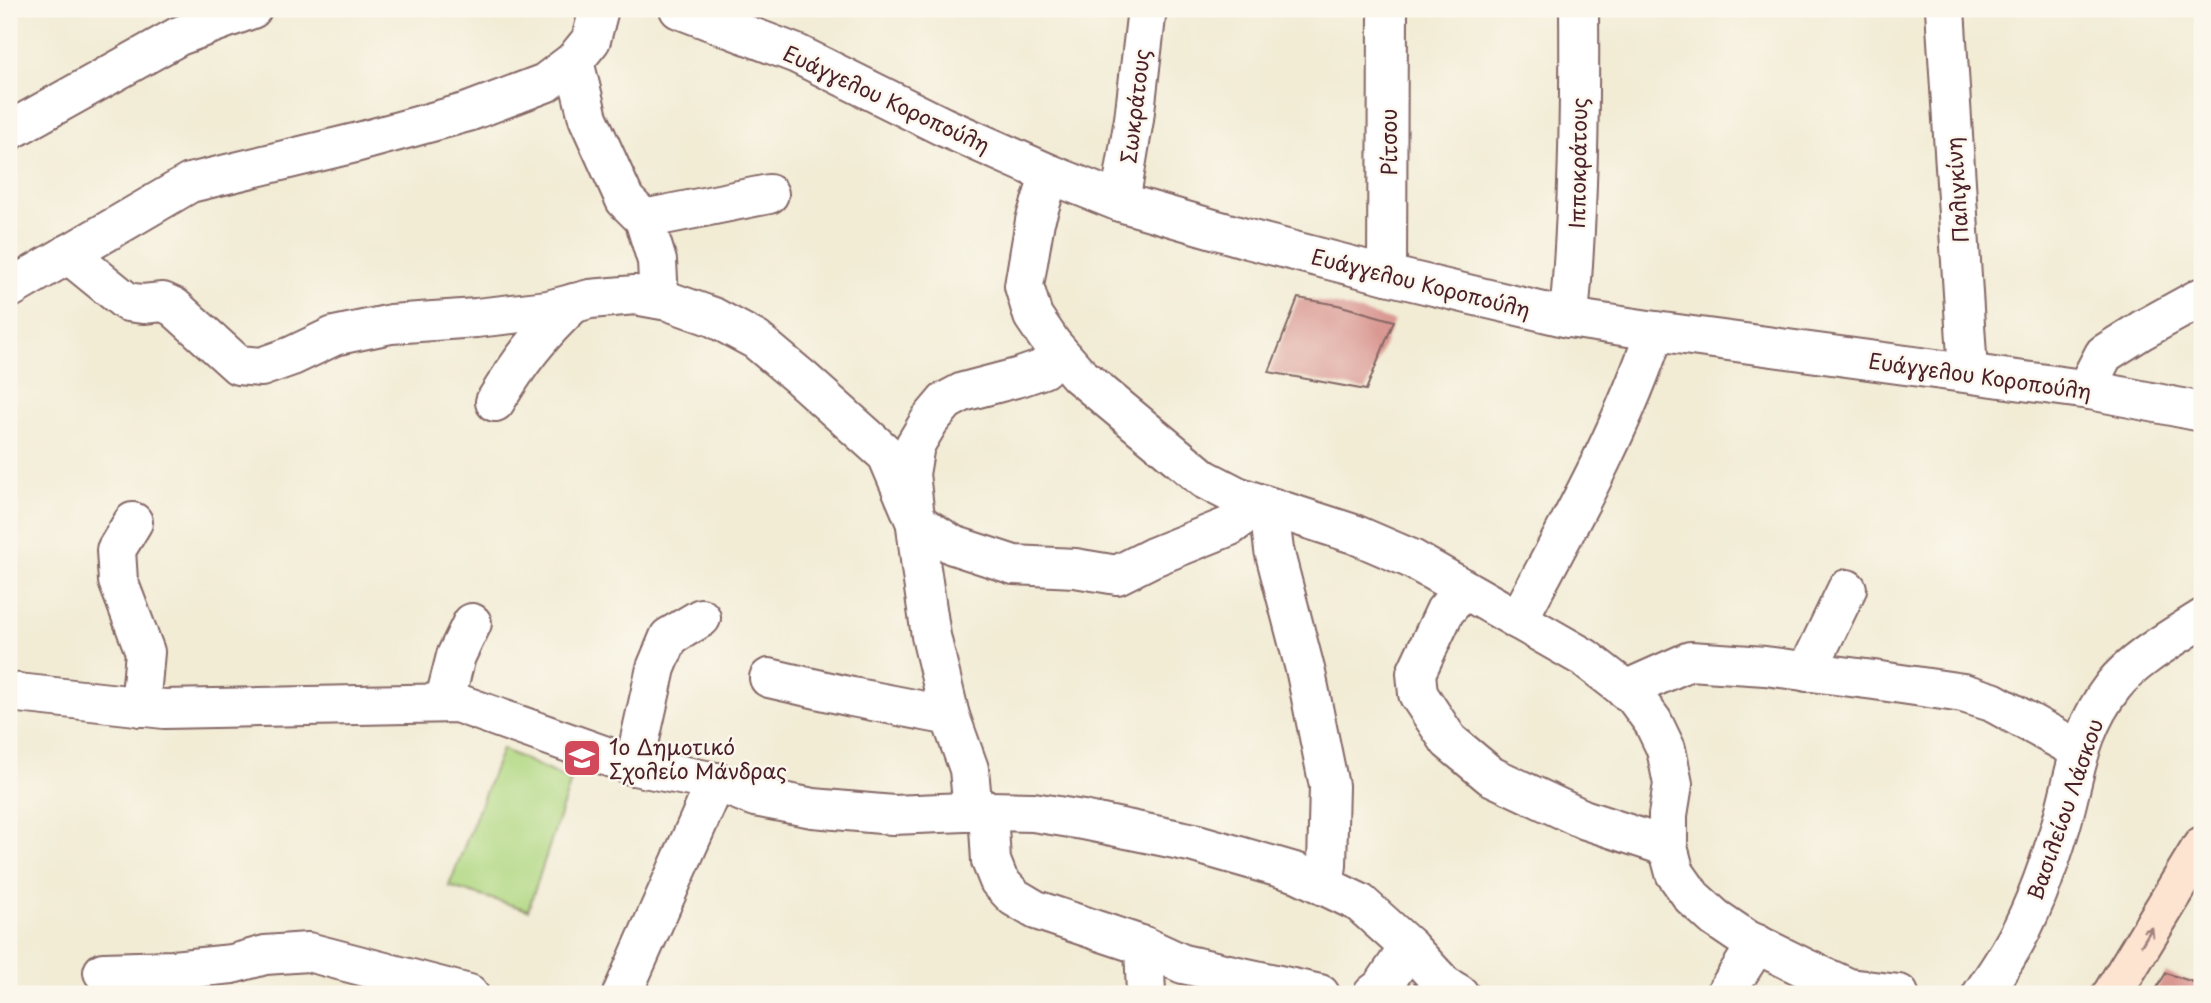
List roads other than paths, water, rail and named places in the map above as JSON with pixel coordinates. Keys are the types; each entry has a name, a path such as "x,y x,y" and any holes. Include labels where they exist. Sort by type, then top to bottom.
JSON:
{"main road":[{"path":"2112,994 2197,864"}],"street":[{"path":"11,124 179,36 253,9"},
{"path":"9,289 190,183 355,143 468,111 545,83 574,61 591,40 599,9"},
{"name":"Ευάγγελου Κοροπούλη","path":"679,9 797,54 942,126 1050,174 1120,202 1248,239 1569,318 2090,390 2202,412"},
{"name":"Σωκράτους","path":"1120,202 1134,119 1147,9"},
{"name":"Ρίτσου","path":"1387,275 1388,9"},
{"name":"Ιπποκράτους","path":"1569,318 1574,267 1578,142 1578,9"},
{"name":"Παλιγκίνη","path":"1945,9 1968,372"},
{"path":"574,61 588,118 625,201 644,219 657,261 659,299"},
{"path":"1050,174 1035,221 1024,286 1032,316 1079,375 1203,479 1237,496 1354,534 1412,559 1585,658 1634,696 1653,722 1666,749 1673,783 1668,815 1668,847 1675,873 1692,897 1715,918 1757,944 1849,988 1899,994"},
{"path":"644,219 769,194"},
{"path":"68,254 127,302 163,302 174,307 238,365 261,367 334,336 391,324 548,310 590,299 635,295 659,299 713,317 756,340 887,455 915,521 953,545 1014,565 1075,568 1117,575 1269,507"},
{"path":"2090,390 2093,375 2104,354 2202,297"},
{"path":"495,402 520,362 543,333 574,303"},
{"path":"1518,620 1609,445 1655,331"},
{"path":"1059,353 1042,369 963,392 946,401 930,420 915,445 910,474 931,636 950,716 969,769 991,861 999,881 1014,897 1036,910 1144,946 1183,964 1320,994"},
{"path":"1269,507 1274,550 1306,673 1329,786 1324,886"},
{"path":"133,522 116,550 118,581 145,652 140,706"},
{"path":"1464,589 1445,611 1416,673 1418,694 1449,741 1491,776 1583,819 1668,847"},
{"path":"1807,672 1847,589"},
{"path":"634,766 656,668 668,637 701,618"},
{"name":"Βασιλείου Λάσκου","path":"1982,994 2010,952 2041,886 2061,824 2079,750 2096,711 2114,684 2139,662 2202,619"},
{"path":"444,703 456,656 472,623"},
{"path":"1625,690 1690,661 1807,672 1963,693 1992,702 2079,750"},
{"path":"769,678 950,716"},
{"path":"9,692 164,709 457,704 634,766 716,782 755,797 813,808 893,815 981,811 1033,813 1083,820 1194,843 1298,873 1360,904 1409,947 1444,985 1459,994"},
{"path":"622,994 716,782"},
{"path":"1725,994 1757,944"},
{"path":"1144,946 1146,994"},
{"path":"1373,994 1382,987 1409,947"},
{"path":"103,972 173,971 232,964 265,955 308,952 426,985 469,994"}],"place":[{"name":"1ο Δημοτικό Σχολείο Μάνδρας","path":"582,758"}]}
